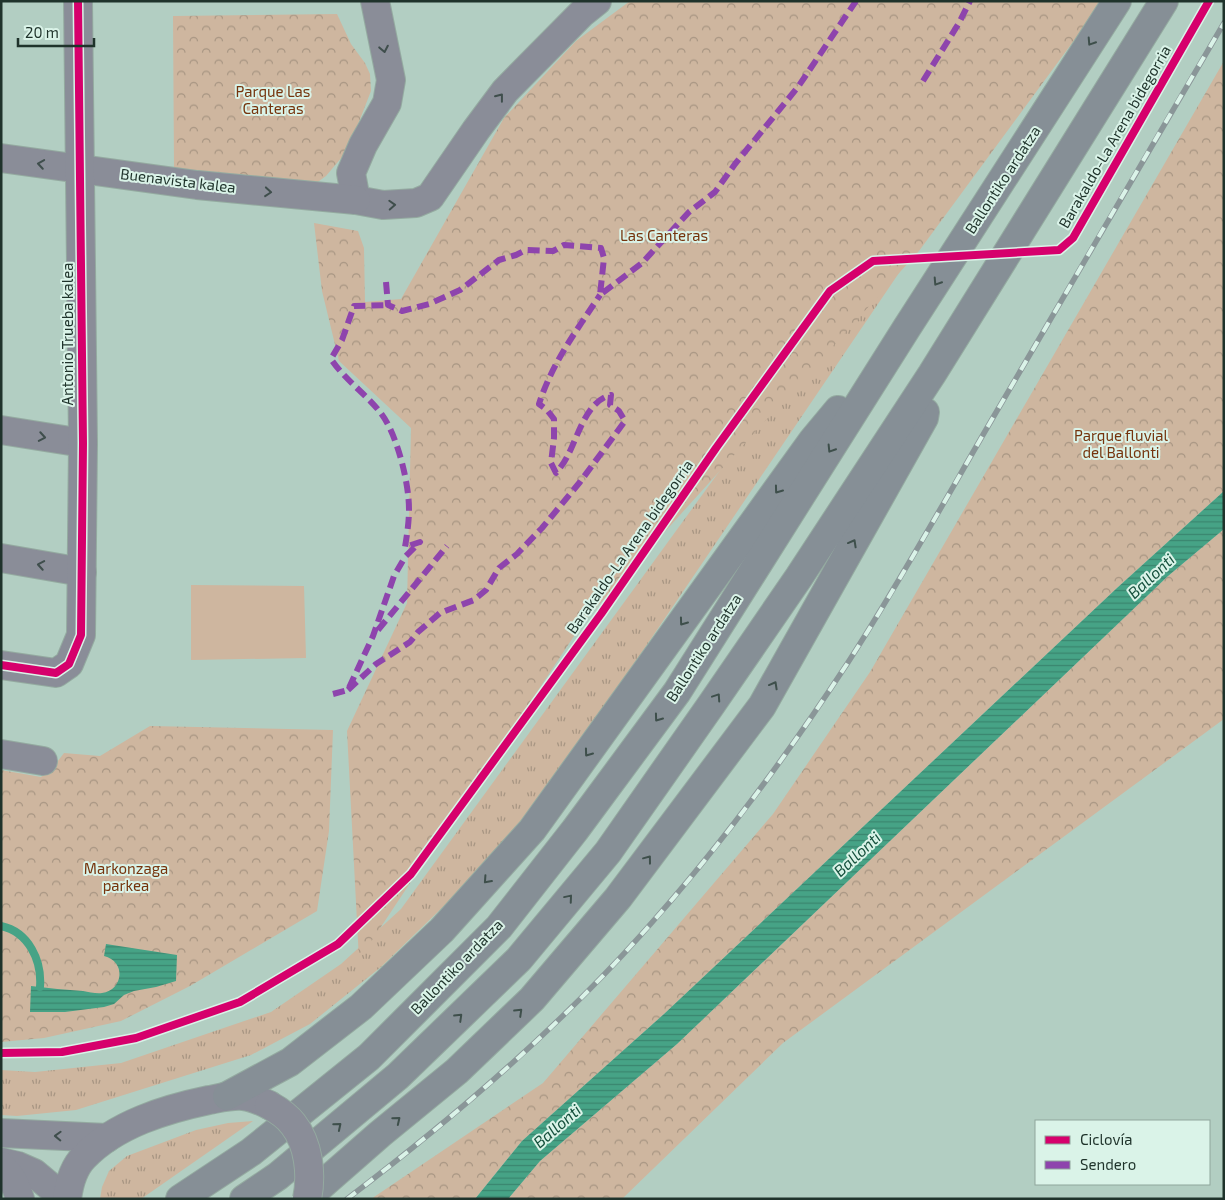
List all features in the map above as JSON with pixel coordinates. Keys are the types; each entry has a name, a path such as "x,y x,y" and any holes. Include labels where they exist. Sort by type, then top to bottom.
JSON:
{"main road":[{"name":"Ballontiko ardatza","path":"180,1199 251,1152 369,1057 498,927 575,830 677,692 906,329 1117,1"},
{"path":"244,1199 278,1176 398,1076 519,959 608,852 799,577 932,374 1164,1"},
{"path":"227,1096 290,1062 361,1007 442,930 532,830 813,440 906,329"},
{"path":"307,1198 380,1134 457,1071 532,998 618,898 762,706 924,418 932,374"}],"street":[{"name":"Antonio Trueba kalea","path":"1,665 56,673 69,664 81,635 83,443 78,1"},
{"path":"356,200 351,173 363,145 387,103 391,80 375,1"},
{"name":"Buenavista kalea","path":"1,158 196,186 356,200 384,206 416,203 430,197 505,91 582,13 597,1"},
{"path":"1,430 83,443"},
{"path":"1,558 82,572"},
{"path":"1,754 43,761"},
{"path":"1,1162 18,1166 34,1173 66,1199 70,1182 83,1157 107,1138 138,1121 184,1105 227,1096 243,1096 269,1105 286,1117 298,1131 308,1157 307,1198"},
{"path":"1,1133 107,1138"},
{"path":"1,1166 10,1176 20,1199"}],"green space":[{"name":"Las Canteras","path":"630,1 1103,1 919,251 584,621 359,960 347,731 407,603 411,428 339,361 322,291 314,223 358,231 364,248 365,302 401,299 504,118 576,41"},
{"name":"Parque Las Canteras","path":"337,14 351,44 365,63 370,74 371,91 348,150 326,176 311,187 174,169 173,16"},
{"name":"Parque fluvial del Ballonti","path":"1224,61 1224,491 1117,588 664,1014 522,1141 475,1199 371,1199 543,1083 773,814 870,672"},
{"path":"903,267 520,832 381,967 310,1024 251,1055 76,1110 17,1116 1,1115 1,1070 35,1072 121,1063 271,1012 341,964 401,909 721,469"},
{"path":"1224,529 1224,719 783,1043 622,1199 508,1199 540,1161 677,1044 1168,576"},
{"path":"191,585 304,586 306,658 191,660"},
{"name":"Markonzaga parkea","path":"150,726 333,730 329,831 317,911 190,986 121,1021 44,1038 1,1042 1,770 41,777 54,766 64,753 100,756"},
{"path":"253,1121 141,1199 100,1199 102,1187 109,1171 127,1156 196,1130 228,1123"}],"water":[{"name":"Ballonti","path":"1224,491 1224,529 1168,576 677,1044 540,1161 508,1199 475,1199 522,1141 664,1014 1117,588"},
{"path":"106,944 177,955 176,981 134,991 124,995 114,1004 104,1007 65,1012 30,1012 31,986 98,993 109,991 115,987 120,975 119,969 116,963 104,956"}],"waterway":[{"path":"1,926 19,934 32,949 39,967 40,987"}],"railway":[{"path":"347,1199 500,1075 572,1007 640,936 696,872 774,770 847,664 884,604 1224,23"}],"marked path":[{"path":"386,282 388,305 402,311 429,304 460,290 499,260 526,250 553,251 564,245 601,248 604,258 600,295 642,263 689,212 715,192 735,164 798,87 856,1"},
{"path":"923,81 959,23 970,1"},
{"path":"348,690 376,664 410,642 418,632 440,613 474,600 486,590 499,568 517,554 542,528 580,482 625,421 619,411 610,405 611,395 595,404 584,421 566,459 556,473 551,463 554,419 539,404 558,361 600,295"},
{"path":"333,694 348,690 373,636 394,576 405,557 420,542 405,547 409,519 407,486 392,432 380,412 331,359 342,340 354,306 388,305"},
{"path":"378,630 447,546"}],"cycle path":[{"path":"1,665 56,673 69,664 81,635 83,443 78,1"},
{"name":"Barakaldo-La Arena bidegorria","path":"1,1053 62,1052 136,1038 240,1002 338,944 411,874 601,614 716,448 830,291 873,261 1059,250 1073,238 1209,1"}]}
